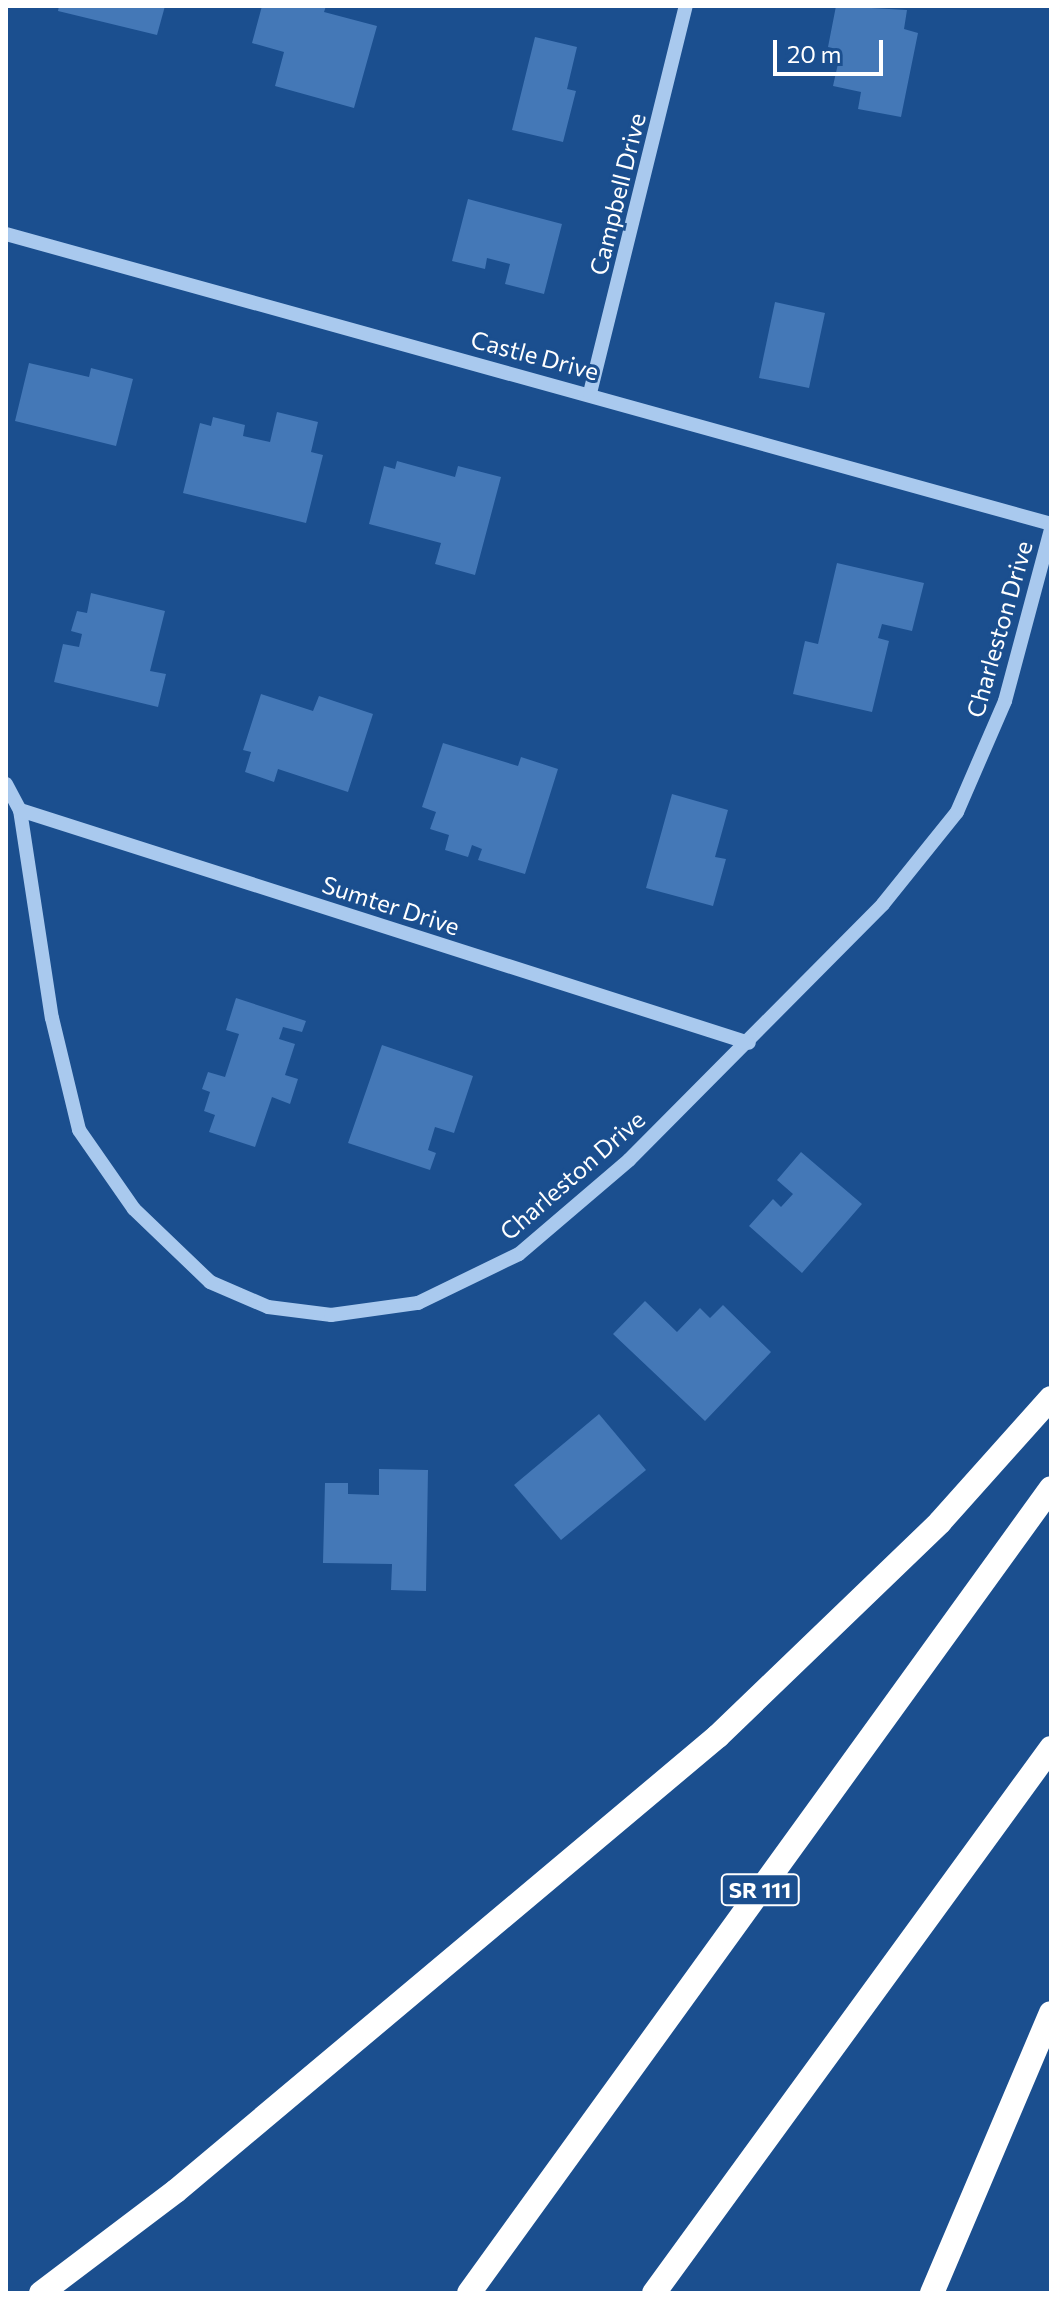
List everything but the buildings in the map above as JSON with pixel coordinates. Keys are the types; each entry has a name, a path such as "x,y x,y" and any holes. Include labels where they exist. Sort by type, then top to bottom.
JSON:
{"highway":[{"path":"41,2293 176,2191 718,1736 940,1522 1051,1398"},
{"name":"SR 111","path":"469,2293 1051,1488"},
{"path":"654,2293 1051,1748"},
{"path":"932,2293 1051,2013"}],"street":[{"name":"Campbell Drive","path":"590,393 686,6"},
{"name":"Castle Drive","path":"6,234 590,393 1051,526"},
{"name":"Charleston Drive","path":"6,784 20,810 52,1018 79,1130 134,1209 210,1282 268,1307 331,1315 418,1303 519,1254 629,1160 749,1043 883,904 957,812 1005,701 1051,526"},
{"name":"Sumter Drive","path":"20,810 749,1043"}]}
